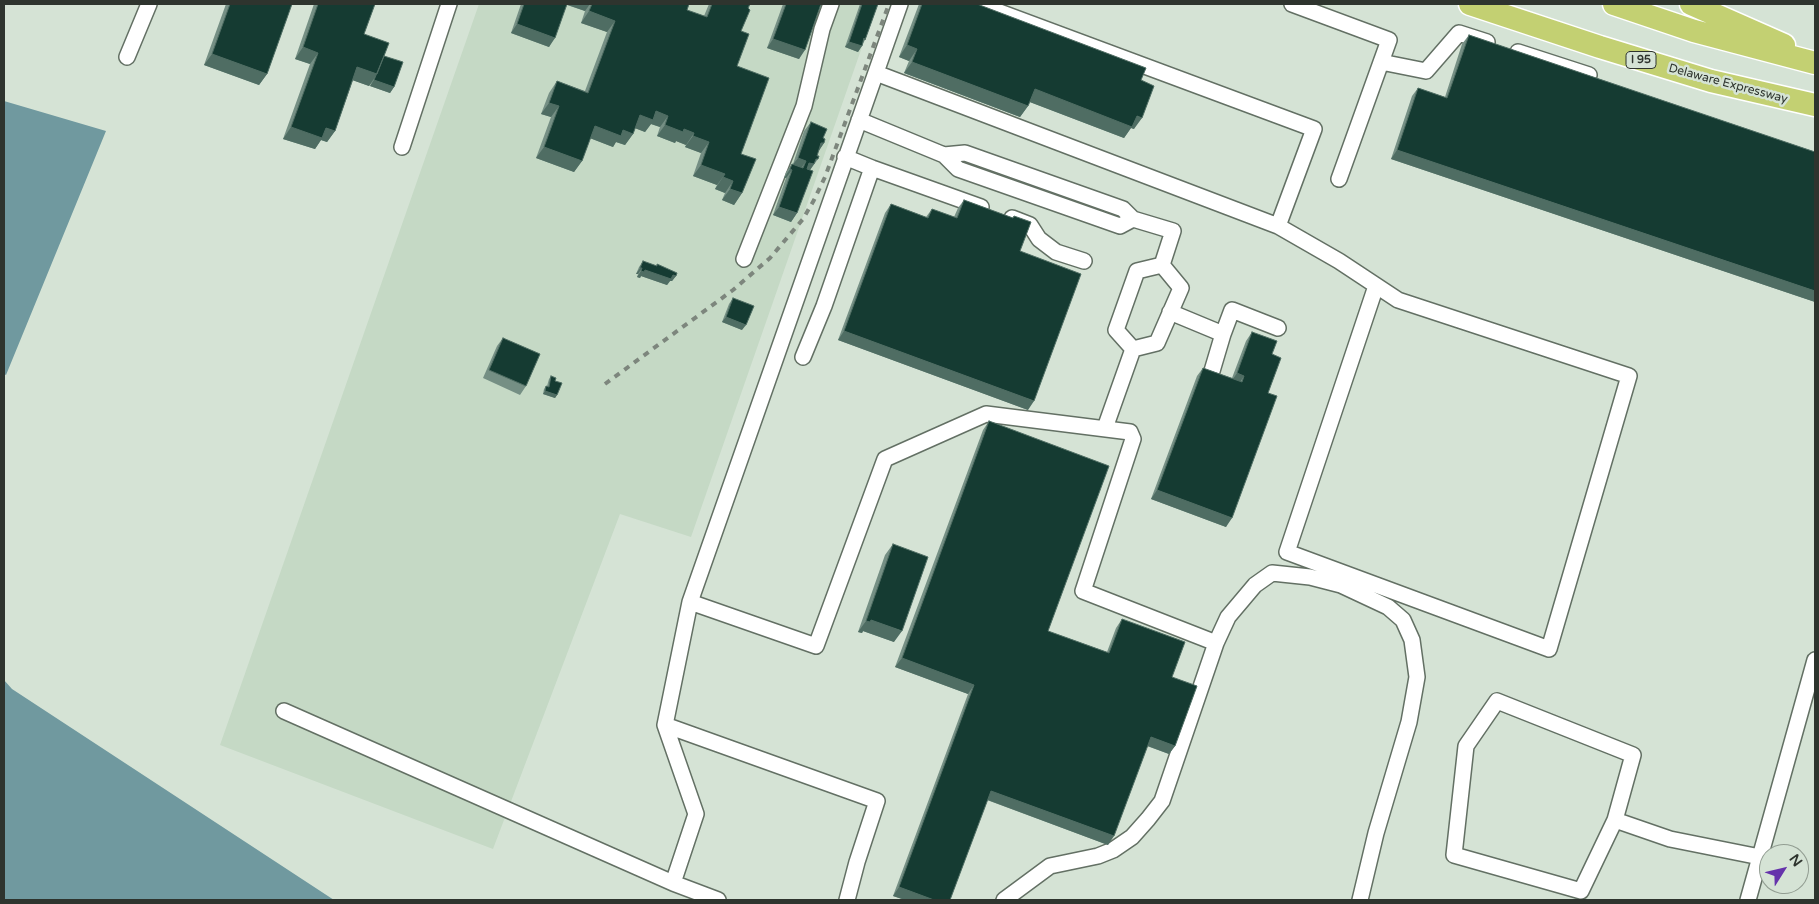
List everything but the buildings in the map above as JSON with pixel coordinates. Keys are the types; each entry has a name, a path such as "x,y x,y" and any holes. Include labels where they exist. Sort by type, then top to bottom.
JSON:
{"highway":[{"name":"Delaware Expressway","path":"1470,4 1711,81 1815,105"},
{"path":"1614,4 1694,31 1815,63"},
{"path":"1691,4 1815,57"}],"street":[{"path":"127,57 149,4"},
{"path":"402,147 449,4"},
{"path":"744,259 804,106 822,29 831,4"},
{"path":"673,883 696,814 665,725 690,602 900,4"},
{"path":"978,4 1314,129 1278,226"},
{"path":"1292,4 1389,40 1339,179"},
{"path":"1381,62 1426,71 1459,33 1589,75"},
{"path":"874,79 1278,226 1340,261 1398,300 1629,376 1549,649 1287,552 1376,286"},
{"path":"859,120 944,154 958,168 1120,226 1133,219 1173,231 1162,265"},
{"path":"845,157 1030,225 1039,239 1056,252 1084,261"},
{"path":"802,357 824,306 872,168"},
{"path":"1133,349 1158,343 1181,288 1162,265"},
{"path":"1133,349 1116,330 1137,271 1162,265"},
{"path":"1212,371 1232,310 1278,328"},
{"path":"1170,312 1223,334"},
{"path":"1105,428 1133,349"},
{"path":"690,602 816,646 885,459 986,414 1130,432 1133,439 1083,591 1216,643"},
{"path":"1004,900 1050,866 1098,856 1113,850 1132,837 1148,819 1162,801 1216,643 1228,617 1255,585 1272,573 1310,576 1341,585 1388,608 1403,620 1412,640 1416,677 1409,722 1376,833 1360,900"},
{"path":"1764,844 1815,660"},
{"path":"1497,701 1633,755 1615,820 1581,891 1454,855 1466,746 1497,701"},
{"path":"284,712 673,883 718,900"},
{"path":"665,725 877,801 847,900"},
{"path":"1615,820 1670,839 1759,857"},
{"path":"1748,900 1759,861"}],"shaded area":[{"path":"479,4 877,4 691,537 620,514 493,849 220,745"}],"water":[{"path":"4,101 106,131 6,375 4,374"},
{"path":"4,680 12,689 334,900 4,900"}],"railway":[{"path":"605,384 733,290 770,258 803,219 825,177 889,4"}]}
